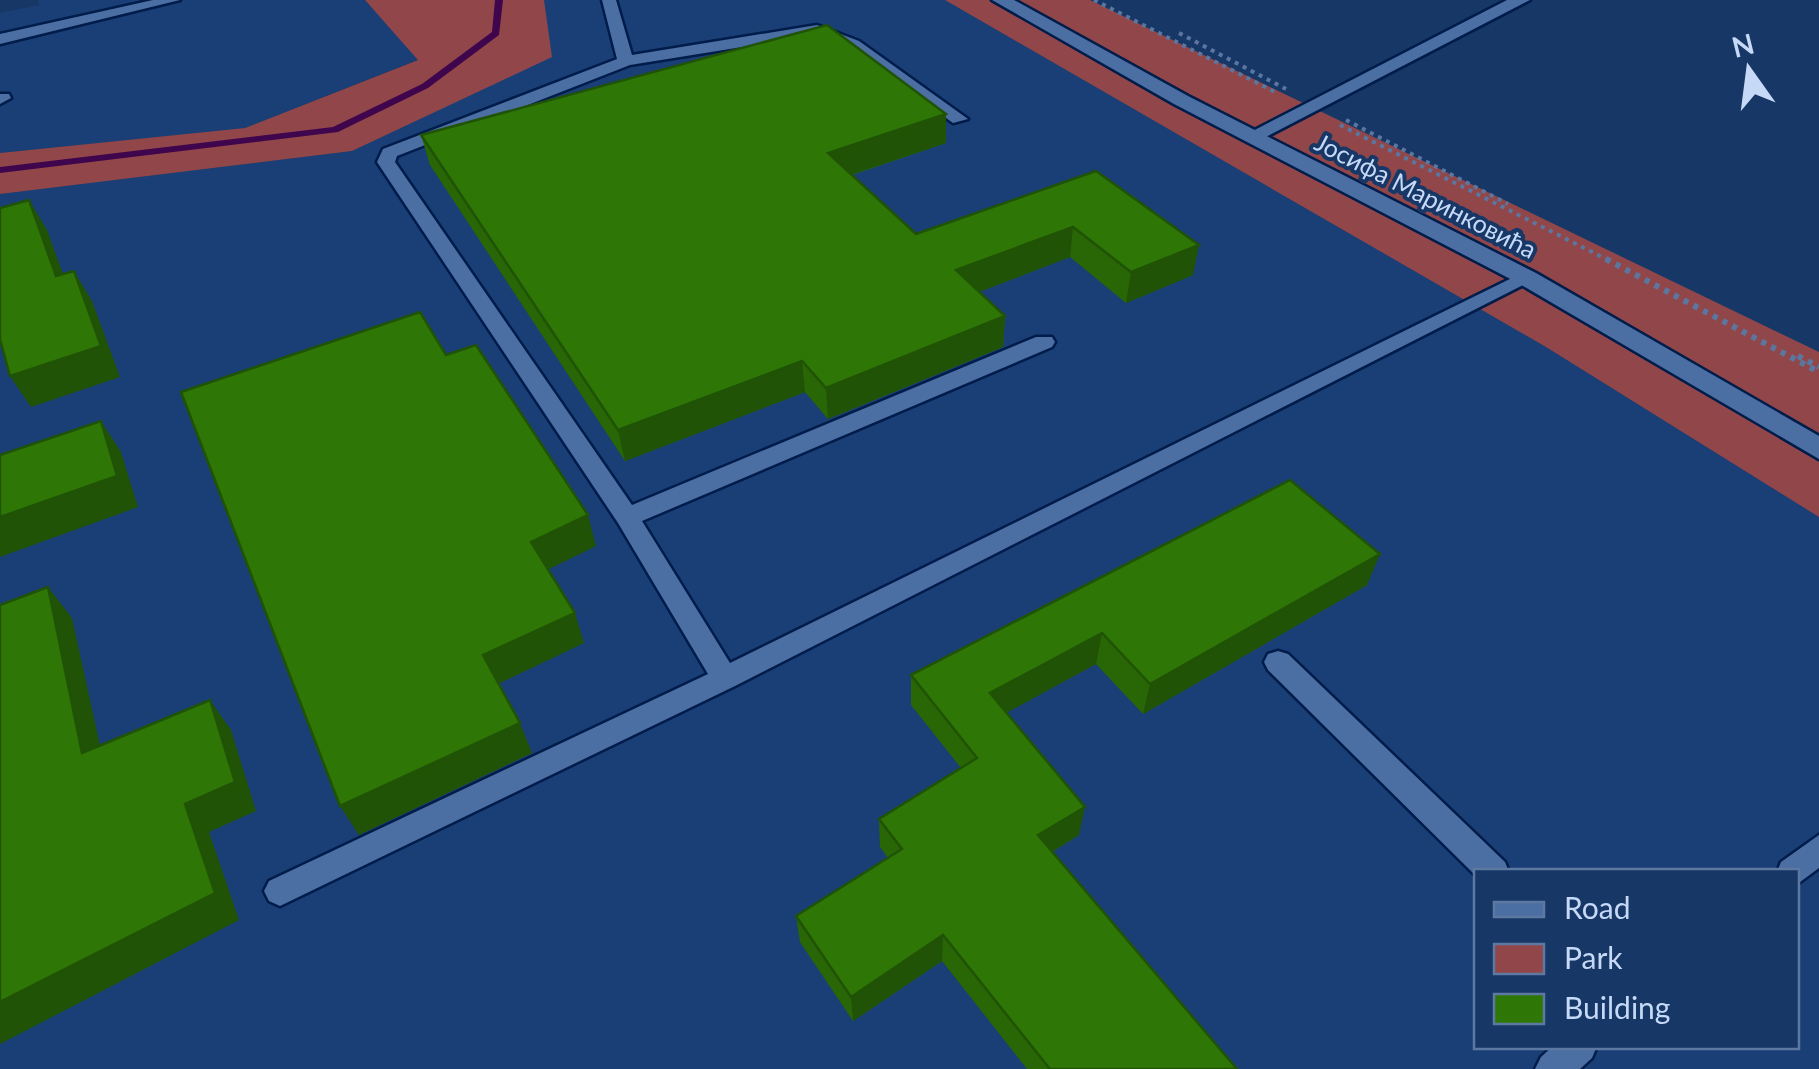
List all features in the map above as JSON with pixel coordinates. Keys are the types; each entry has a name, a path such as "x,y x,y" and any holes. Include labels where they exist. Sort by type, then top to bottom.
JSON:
{"street":[{"name":"Јосифа Маринковића","path":"1002,0 1527,278 1819,449"},
{"path":"1468,0 1512,5"},
{"path":"1253,136 1512,5"}],"lane":[{"path":"0,39 173,0"},
{"path":"609,0 626,60"},
{"path":"725,678 627,517 386,162 389,153 626,60 817,30 854,44 959,119"},
{"path":"280,892 725,678 1527,278"},
{"path":"627,517 1044,342"},
{"path":"1278,662 1491,869"},
{"path":"1796,869 1819,849"},
{"path":"1554,1069 1577,1049"}],"path":[{"path":"1094,0 1310,106"},
{"name":"Јосифа Маринковића","path":"1179,33 1310,106 1819,370"}],"shaded area":[{"path":"38,0 365,0 419,59 245,128 0,153 0,13 39,5"},
{"path":"544,0 945,0 1546,347 1819,517 1819,1069 0,1069 0,194 352,151 551,57"}],"green space":[{"path":"365,0 544,0 552,57 352,151 0,194 0,153 245,128 418,60"},
{"path":"945,0 1090,0 1819,352 1819,517 1546,347"}],"building":[{"path":"827,25 946,114 828,153 916,234 1096,171 1199,245 1131,272 1073,227 956,270 1005,316 826,388 802,361 618,430 421,135"},
{"path":"29,200 56,276 74,271 101,346 10,376 0,339 0,208"},
{"path":"420,312 446,355 476,345 588,515 531,542 575,613 483,655 520,723 340,806 181,392"},
{"path":"101,421 117,476 0,517 0,455"},
{"path":"1290,480 1380,554 1150,684 1102,633 990,693 1085,807 1038,835 1237,1069 1050,1069 943,935 851,997 796,916 902,849 879,819 977,758 911,675"},
{"path":"48,587 82,753 210,700 235,782 185,804 215,893 0,1002 0,605"}],"waterway":[{"path":"0,170 335,130 425,86 496,33 499,0"}]}
